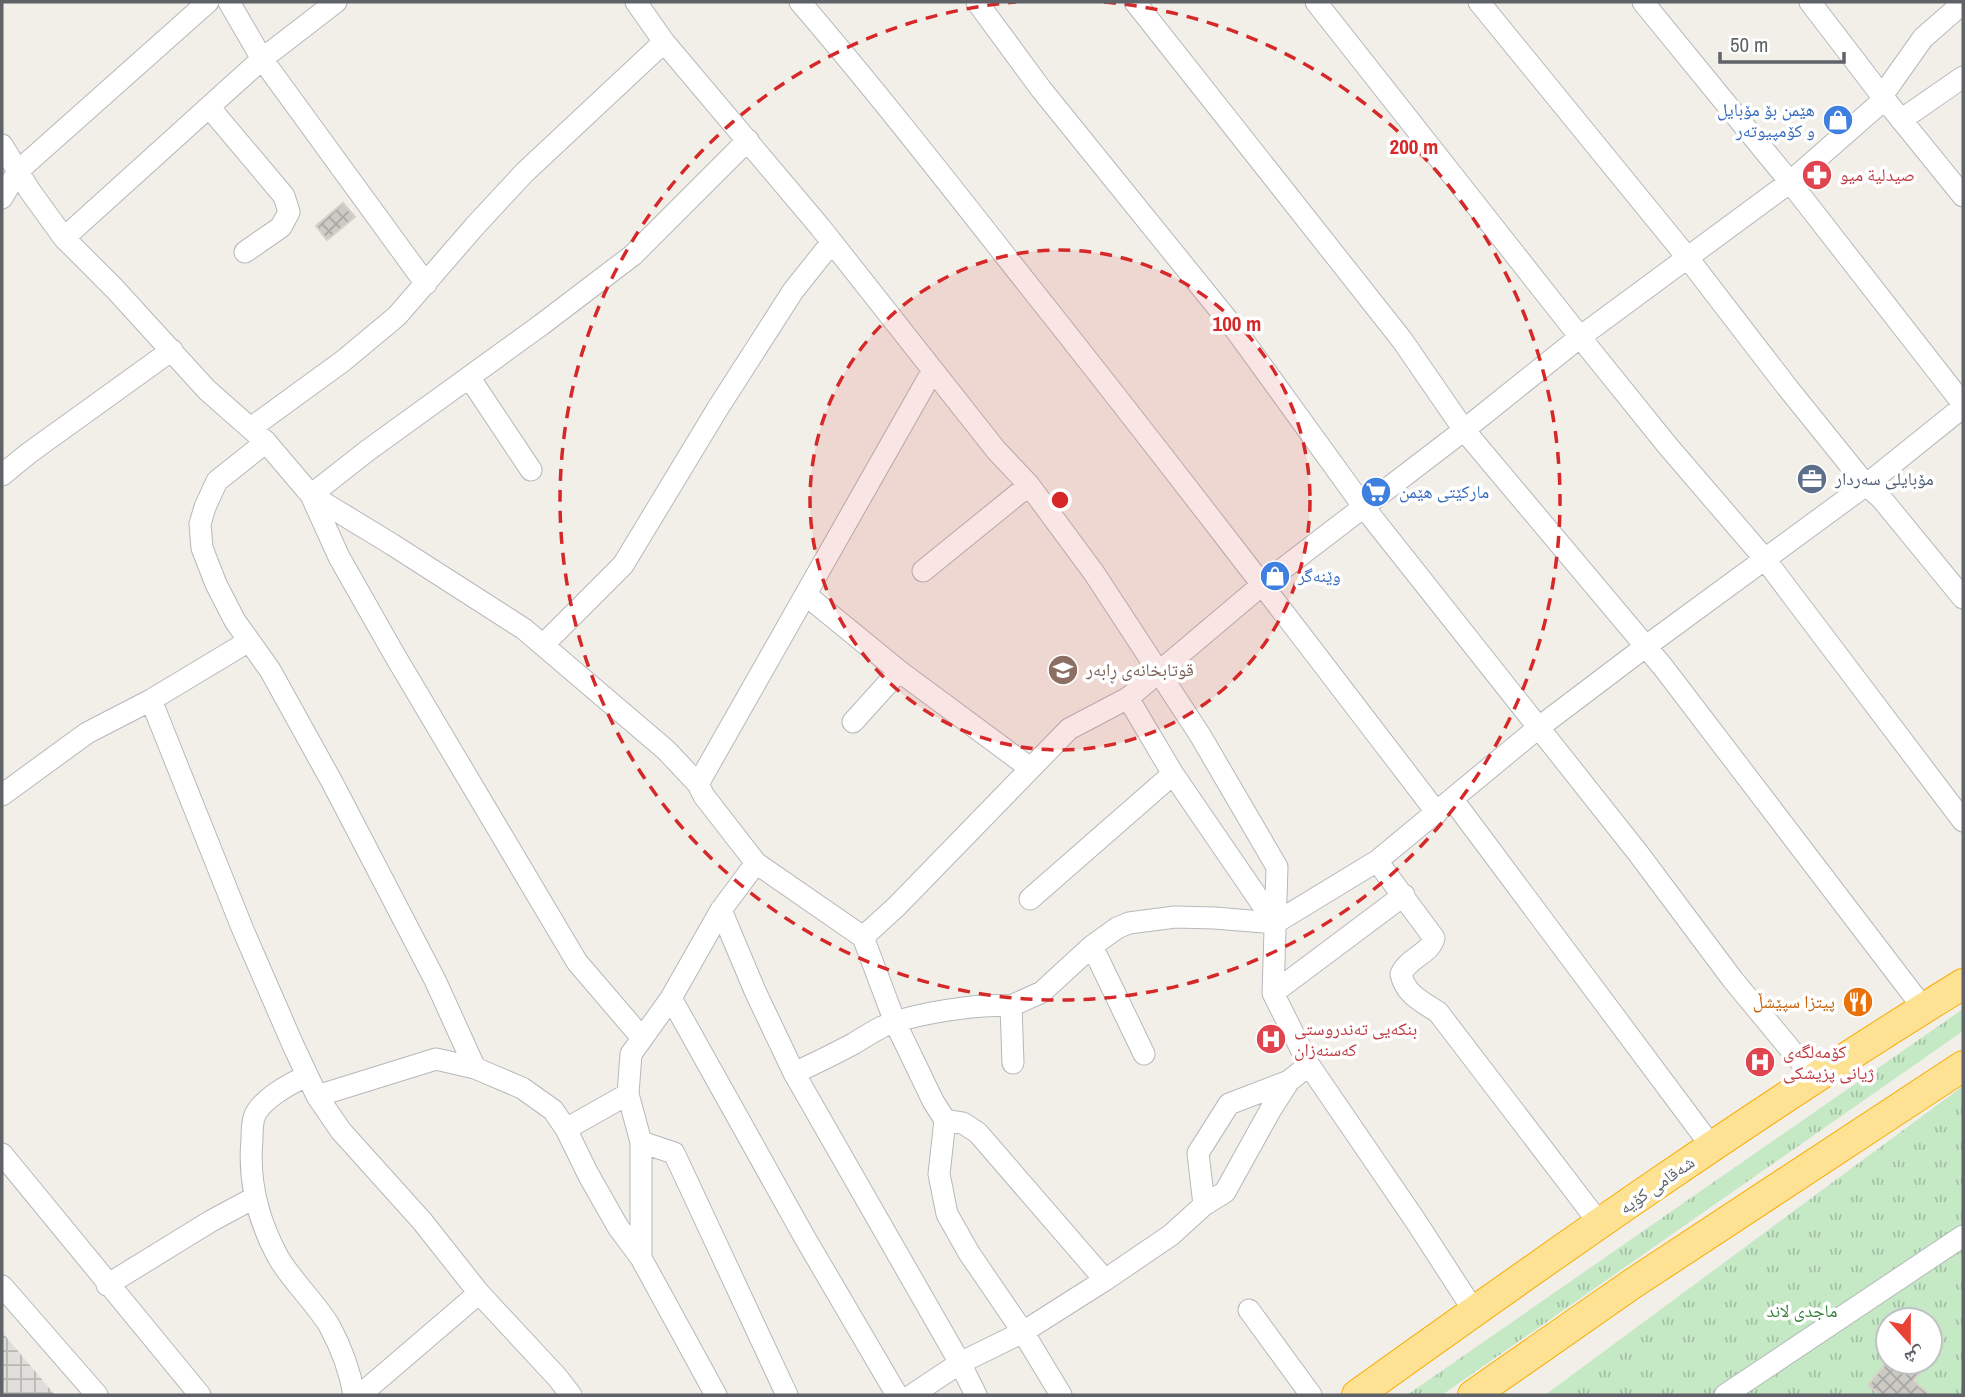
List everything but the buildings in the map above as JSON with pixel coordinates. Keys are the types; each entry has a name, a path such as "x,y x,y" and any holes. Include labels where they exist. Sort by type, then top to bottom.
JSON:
{"highway":[{"name":"شەقامی کۆیە","path":"1357,1395 1712,1147 1963,984"},
{"path":"1473,1395 1632,1284 1963,1066"}],"street":[{"path":"2,198 18,171 208,2"},
{"path":"229,2 262,59 426,284"},
{"path":"64,237 262,59 336,2"},
{"path":"636,2 664,42 832,242 996,450 1029,485 1094,573 1200,734 1277,867 1273,993 1309,1065 1474,1311"},
{"path":"800,2 858,69 1263,584 1445,806 1712,1147"},
{"path":"977,2 1041,89 1235,329 1363,506 1639,853 1733,980 1815,1079"},
{"path":"1135,2 1402,340 1464,430 1663,667 1924,1009"},
{"path":"1315,2 1667,445 1764,558 1963,821"},
{"path":"1479,2 1687,257 1866,485 1881,498 1963,598"},
{"path":"794,1073 895,1022 992,1004 1011,1006 1042,992 1092,946 1129,923 1147,919 1215,918 1275,923 1377,861 1538,727 1866,485 1963,405 1790,182 1643,2"},
{"path":"1810,2 1963,196"},
{"path":"863,937 1069,729 1128,698 1263,584 1363,506 1580,337 1790,182 1878,105 1923,38 1963,4"},
{"path":"475,1068 435,980 332,782 270,670 235,621 216,584 202,548 200,524 217,481 259,435 397,316 524,173 664,42"},
{"path":"1901,120 1963,76"},
{"path":"209,107 285,196 289,212 281,227 245,252"},
{"path":"311,495 633,255 748,140"},
{"path":"2,145 64,237 207,390 259,435 311,495 339,556 373,617 577,962 642,1038"},
{"path":"543,645 624,565 718,408 793,291 832,242"},
{"path":"2,475 172,351"},
{"path":"698,784 933,370"},
{"path":"469,377 531,470"},
{"path":"923,571 1029,485"},
{"path":"311,495 524,629 666,750 698,784 704,796 756,863 863,937 895,1022 945,1120 939,1174 947,1214 969,1253 1023,1332 1061,1395"},
{"path":"806,594 899,671 1030,768"},
{"path":"2,795 88,733 151,701 249,641"},
{"path":"853,722 899,671"},
{"path":"1128,698 1173,774 1275,923"},
{"path":"151,701 243,930 317,1096 341,1131 422,1221 479,1293 571,1395"},
{"path":"1030,899 1173,774"},
{"path":"1377,861 1434,938 1434,942 1405,966 1401,974 1403,983 1408,991 1438,1012 1600,1224"},
{"path":"641,1258 641,1142 628,1094 631,1054 671,998 721,910 756,863"},
{"path":"1273,993 1404,895"},
{"path":"721,910 794,1073 976,1395"},
{"path":"1092,946 1144,1054"},
{"path":"671,998 805,1238 897,1395"},
{"path":"1011,1006 1013,1063"},
{"path":"317,1096 436,1059 475,1068 522,1088 553,1110 566,1129 618,1227 641,1258 716,1395"},
{"path":"1204,1205 1198,1153 1229,1104 1289,1081 1309,1065"},
{"path":"307,1076 267,1100 254,1116 250,1154 254,1198 260,1218 279,1258 329,1325 350,1373 354,1395"},
{"path":"912,1395 960,1363 1023,1332 1105,1280 1225,1192 1289,1081"},
{"path":"566,1129 628,1094"},
{"path":"945,1120 963,1124 978,1133 1105,1280"},
{"path":"641,1142 674,1153 787,1395"},
{"path":"2,1154 200,1395"},
{"path":"107,1285 211,1221 254,1198"},
{"path":"1725,1395 1963,1236"},
{"path":"2,1286 97,1395"},
{"path":"360,1395 479,1293"},
{"path":"1249,1310 1311,1395"}],"shaded area":[{"path":"2,1332 55,1395 2,1395"}],"green space":[{"path":"1963,1009 1963,1031 1442,1395 1407,1395"},
{"name":"ماجدی لاند","path":"1963,1086 1963,1395 1545,1395"}],"place":[{"name":"هێمن بۆ مۆبایل و کۆمپیوتەر","path":"1838,120"},
{"name":"صيدلية ميو","path":"1817,175"},
{"name":"مۆبایلی سەردار","path":"1812,479"},
{"name":"مارکێتی هێمن","path":"1376,492"},
{"name":"وێنەگر","path":"1275,576"},
{"name":"قوتابخانەی ڕابەر","path":"1063,670"},
{"name":"پیتزا سپێشڵ","path":"1858,1002"},
{"name":"بنکەیی تەندروستی کەسنەزان","path":"1271,1039"},
{"name":"کۆمەلگەی ژیانی پزیشکی","path":"1760,1062"}]}
